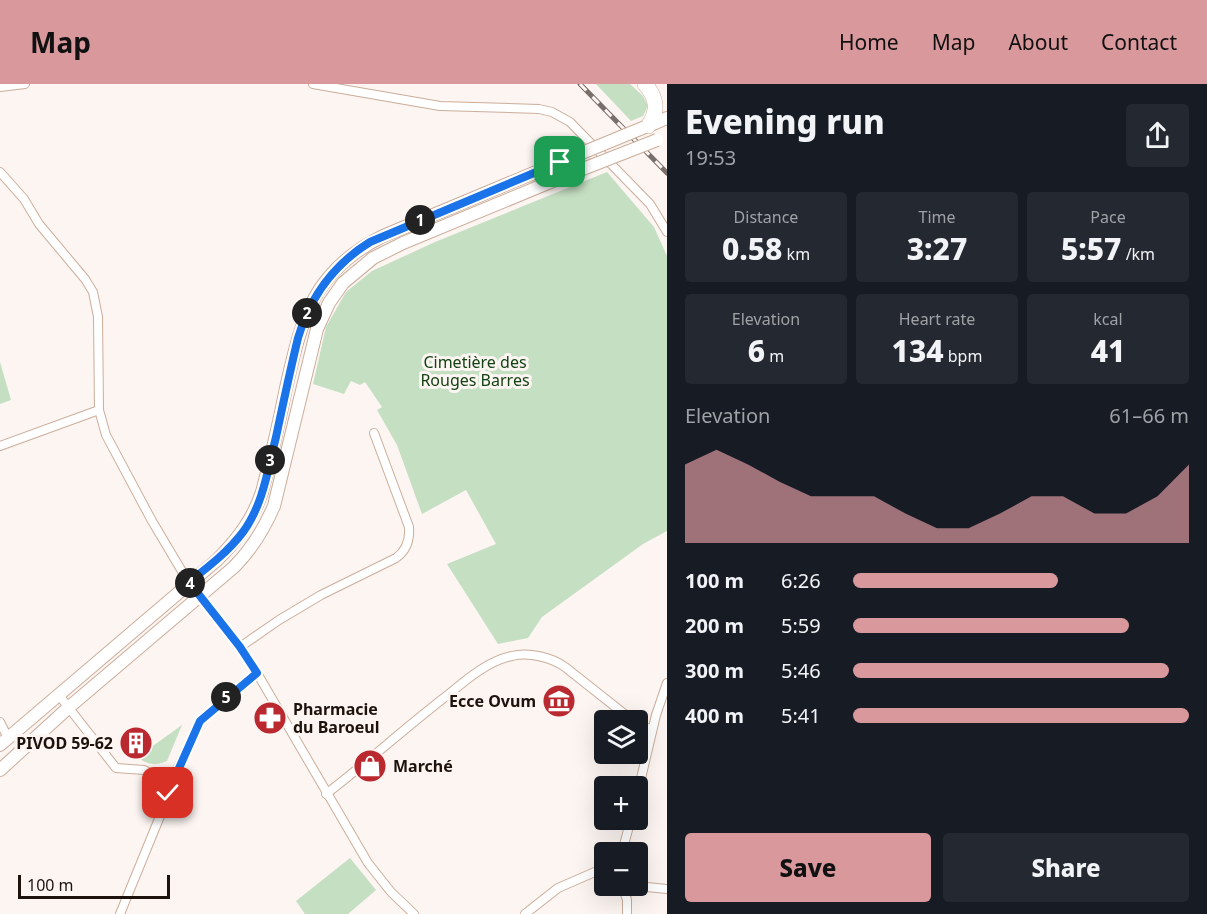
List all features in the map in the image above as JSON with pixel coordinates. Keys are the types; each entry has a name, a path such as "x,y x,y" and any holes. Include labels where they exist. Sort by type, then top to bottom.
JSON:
{"highway":[{"path":"646,84 667,101"},
{"path":"646,84 656,105 655,116 647,127"}],"main road":[{"path":"4,741 228,549 244,531 255,511 266,478 303,322 317,293 333,271 356,251 383,236 667,118"},
{"path":"0,770 68,708 248,553 267,522 279,489 317,329 328,303 343,283 373,258 388,250 662,138"}],"street":[{"path":"0,87 26,84"},
{"path":"313,84 440,106 547,110 564,118 587,139 650,204 667,232"},
{"path":"0,172 24,199 47,234 85,279 93,292 98,317 100,421 114,451 189,582 240,647 257,673 374,871 414,914"},
{"path":"0,446 99,410"},
{"path":"240,647 321,595 387,563 403,552 409,538 409,527 374,433"},
{"path":"327,794 418,717 471,677 510,656 521,655 554,660 619,710"},
{"path":"120,914 165,804 171,783 200,721 257,673"},
{"path":"641,776 652,730 667,682"},
{"path":"58,694 116,768 144,771 171,783"},
{"path":"0,722 4,741"},
{"path":"648,728 652,730"},
{"path":"525,914 558,888 594,872"},
{"path":"648,887 667,889"},
{"path":"624,896 627,914"}],"green space":[{"path":"596,84 630,84 643,96 648,106 643,116 631,121"},
{"name":"Cimetière des Rouges Barres","path":"607,172 654,227 667,256 667,531 643,544 542,617 528,638 498,644 447,564 496,544 466,490 422,514 397,445 377,410 382,407 365,382 360,385 351,381 344,394 313,384 326,327 346,292 372,271 435,242"},
{"path":"0,362 11,400 0,404"},
{"path":"182,725 167,761 154,764 141,760 150,748"},
{"path":"350,858 376,890 348,914 305,914 296,901"}],"railway":[{"path":"580,84 667,173"}],"place":[{"name":"Ecce Ovum","path":"559,701"},
{"name":"Pharmacie du Baroeul","path":"270,718"},
{"name":"PIVOD 59-62","path":"136,743"},
{"name":"Marché","path":"370,766"}],"route":[{"path":"168,793 200,721 209,711 257,673 240,647 189,582 217,560 237,539 244,531 258,504 272,454 298,338 317,293 345,259 370,242 560,162"}]}
